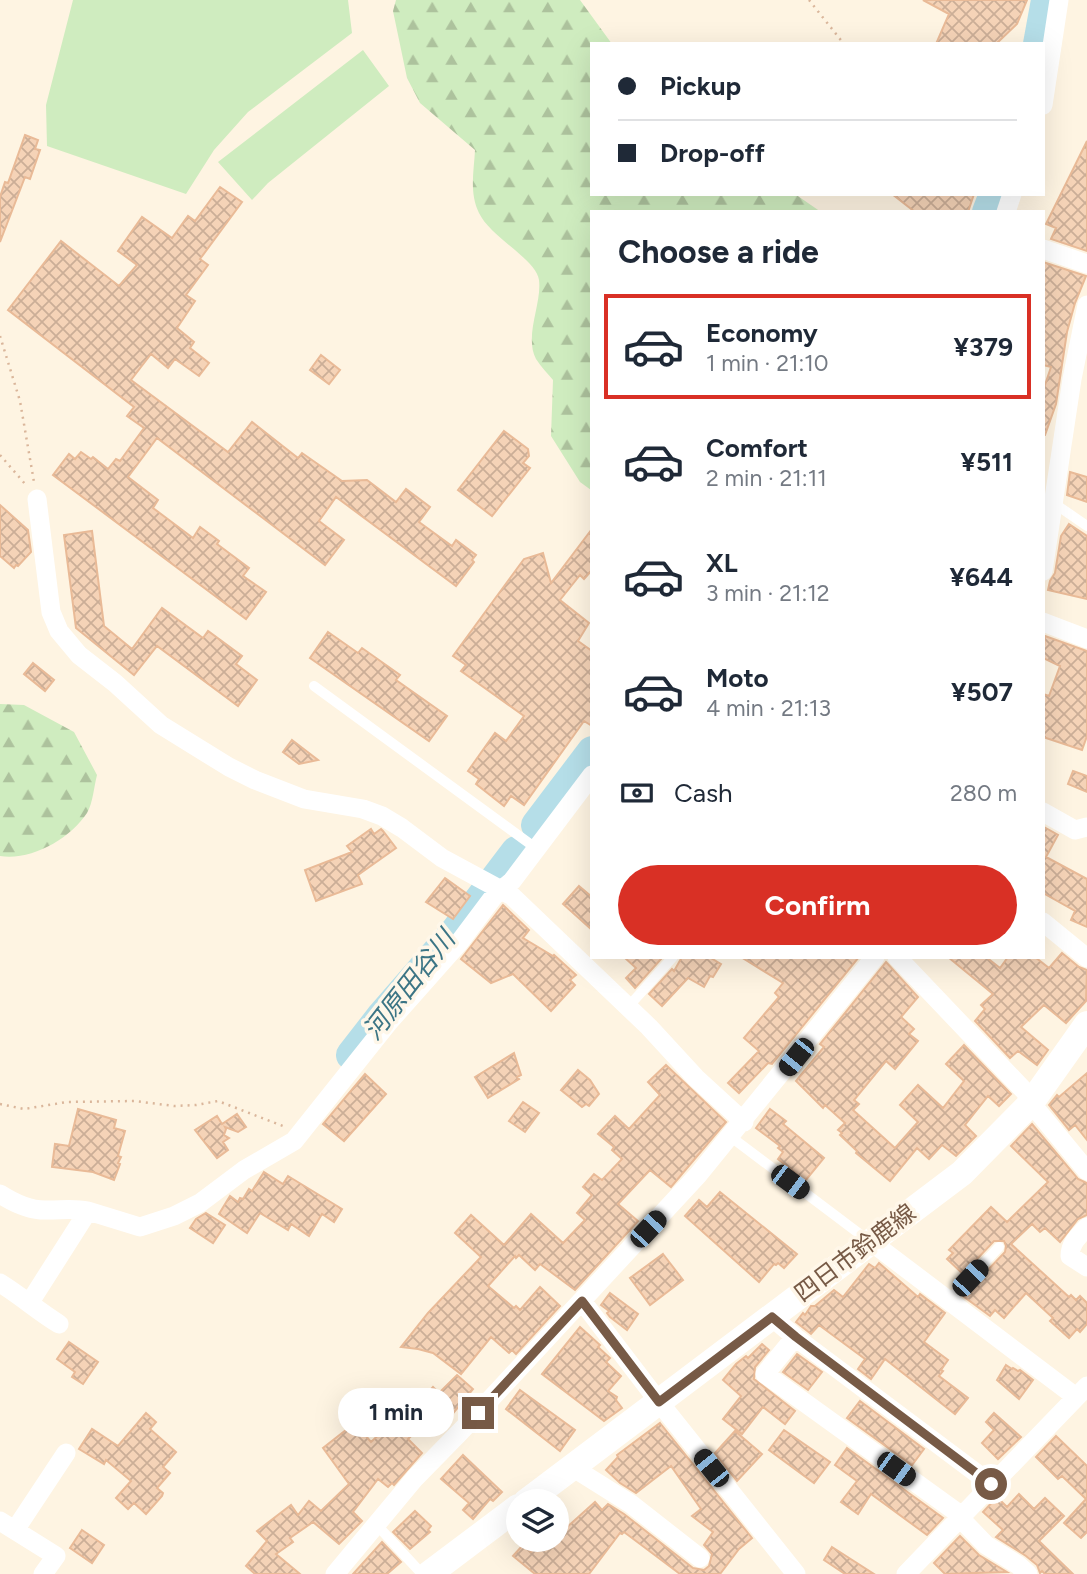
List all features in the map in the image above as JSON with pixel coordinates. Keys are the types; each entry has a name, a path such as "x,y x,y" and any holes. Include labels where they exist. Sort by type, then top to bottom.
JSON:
{"main road":[{"name":"四日市鈴鹿線","path":"543,1489 962,1173 1032,1102 1082,1036"},
{"path":"429,1574 506,1516"}],"street":[{"path":"1045,91 1059,0"},
{"path":"1045,250 1087,264"},
{"path":"1045,553 1051,498 1087,305"},
{"path":"37,499 51,612 59,631 79,655 162,725 229,767 304,799 363,809 382,816 442,858 512,897 744,1122"},
{"path":"1045,623 1087,639"},
{"path":"0,1194 16,1204 46,1210 67,1207 140,1227 174,1216 200,1203 244,1170 298,1137 388,1023 458,944 494,897 494,886 537,849 590,778"},
{"path":"1045,813 1074,830 1087,827"},
{"path":"1045,924 1087,958"},
{"path":"335,1574 415,1478 582,1301 731,1137 873,959"},
{"path":"899,959 1084,1161"},
{"path":"30,1302 88,1211"},
{"path":"1087,1227 1070,1248 1070,1256 1087,1267"},
{"path":"870,1241 947,1299 1082,1392 906,1574"},
{"path":"0,1283 59,1324"},
{"path":"582,1301 796,1574"},
{"path":"772,1317 991,1484"},
{"path":"796,1337 765,1374 961,1517 986,1545 1018,1564 1028,1574"},
{"path":"43,1574 56,1556 8,1525 66,1453"},
{"path":"572,1467 631,1504 700,1558"}],"lane":[{"path":"1051,498 1087,527"},
{"path":"314,686 537,849"},
{"path":"560,818 590,792"},
{"path":"628,1007 671,959"},
{"path":"731,1137 870,1241"},
{"path":"947,1299 956,1293 999,1247"},
{"path":"376,1524 422,1574"}],"path":[{"path":"809,0 842,42"},
{"path":"0,336 20,401 37,499"},
{"path":"0,455 37,499"},
{"path":"0,1104 24,1109 67,1101 135,1101 174,1106 218,1101 284,1126 298,1137"}],"green space":[{"path":"73,0 348,0 352,33 248,112 214,150 186,194 47,146 46,105"},
{"path":"396,0 580,0 611,42 590,42 590,196 798,196 818,210 590,210 590,489 580,482 551,436 553,380 536,359 532,340 539,289 536,272 493,231 479,213 473,190 475,150 420,103 407,78 393,11"},
{"path":"363,50 389,86 268,183 252,200 218,162"},
{"path":"0,704 24,705 74,732 97,775 89,809 80,823 49,846 12,857 0,856"}],"building":[{"path":"923,0 1027,0 1017,24 998,42 937,42 949,14"},
{"path":"25,135 38,140 35,149 40,150 30,179 25,177 0,242 0,197 5,182 8,183"},
{"path":"1087,141 1087,251 1051,239 1056,228 1046,224"},
{"path":"220,187 242,202 200,259 208,265 186,295 195,301 177,328 194,342 190,348 209,363 199,376 175,359 168,368 151,354 131,380 228,452 252,422 298,458 302,453 342,481 367,480 396,502 406,489 430,507 419,522 452,546 456,540 476,555 472,560 474,562 456,586 336,497 319,521 344,540 325,565 157,438 128,477 158,500 153,508 193,538 200,527 219,541 217,544 249,568 243,576 266,592 246,619 53,475 69,454 75,459 81,452 91,459 93,457 108,469 116,459 120,461 144,428 127,416 134,407 8,310 61,241 119,286 137,265 118,251 142,217 172,238 188,216 195,221"},
{"path":"895,196 973,196 969,210 912,210"},
{"path":"1045,263 1086,276 1067,332 1056,404 1045,435 1045,385 1051,367 1045,366"},
{"path":"321,355 340,370 329,384 310,370"},
{"path":"504,431 528,449 529,456 523,463 530,468 492,516 458,490"},
{"path":"1070,472 1087,477 1087,502 1067,495"},
{"path":"0,505 28,530 31,552 14,568 0,556"},
{"path":"1069,524 1087,536 1087,599 1048,590 1055,573 1061,536"},
{"path":"92,531 104,626 132,649 162,608 203,638 208,631 242,656 236,664 257,680 238,706 157,646 134,675 76,628 64,535"},
{"path":"590,532 590,572 584,579 580,575 560,600 589,623 578,641 590,650 590,725 584,721 524,805 511,796 504,806 476,784 479,779 468,771 495,733 506,741 524,716 461,671 466,665 453,656 524,559 543,553 551,583"},
{"path":"328,632 358,653 362,648 400,675 396,680 447,716 429,741 310,658"},
{"path":"1045,636 1087,651 1087,736 1082,750 1045,738 1045,695 1049,696 1060,666 1045,659"},
{"path":"33,663 54,680 45,691 24,674"},
{"path":"292,740 318,760 299,764 283,752"},
{"path":"1073,771 1087,776 1087,792 1068,784"},
{"path":"1045,828 1058,835 1046,857 1087,879 1087,927 1071,920 1075,911 1045,894"},
{"path":"371,829 374,834 381,829 396,848 358,875 362,884 316,901 305,870 352,852 347,846"},
{"path":"445,878 470,896 453,919 426,902"},
{"path":"579,886 590,895 590,928 563,904"},
{"path":"503,905 529,930 523,938 554,955 576,975 570,980 575,985 551,1011 513,974 491,983 461,959"},
{"path":"1062,953 1087,970 1086,1001 1066,1023 1044,1005 1021,1027 1048,1050 1037,1065 1018,1051 1010,1058 975,1021 985,1009 981,1005 993,994 950,959 989,959 1000,968 1007,959 1038,959 1049,968"},
{"path":"626,959 661,959 635,988 626,978 636,968"},
{"path":"681,959 712,959 721,964 704,987 688,978 662,1006 649,994 672,969 674,971"},
{"path":"744,959 857,959 772,1064 768,1063 739,1093 728,1083 759,1051 744,1038 779,997 775,993 783,983"},
{"path":"886,962 918,997 901,1017 914,1029 909,1034 918,1041 895,1069 886,1061 854,1100 859,1104 853,1110 895,1148 918,1122 900,1105 918,1085 943,1108 964,1081 946,1064 964,1045 1011,1094 999,1106 988,1096 965,1125 976,1136 956,1156 942,1145 929,1159 917,1148 890,1181 856,1153 840,1135 842,1133 838,1130 845,1123 825,1105 823,1108 796,1081 824,1047 820,1044"},
{"path":"514,1053 521,1075 517,1077 519,1079 488,1098 475,1077"},
{"path":"666,1065 726,1122 671,1187 650,1170 618,1204 638,1221 575,1290 540,1264 535,1270 519,1255 516,1258 515,1256 488,1286 520,1310 540,1287 560,1306 516,1354 512,1350 509,1353 491,1337 461,1374 433,1353 401,1347 428,1313 481,1257 455,1233 471,1215 504,1245 531,1214 563,1243 585,1220 577,1213 592,1195 583,1187 594,1174 602,1180 622,1159 612,1150 614,1147 598,1134 615,1116 629,1129 660,1095 648,1082"},
{"path":"578,1070 590,1080 599,1094 589,1106 586,1104 582,1107 561,1090"},
{"path":"1087,1073 1087,1140 1075,1125 1069,1130 1049,1105 1057,1095 1059,1097"},
{"path":"365,1074 386,1094 344,1141 323,1124"},
{"path":"523,1102 539,1113 525,1132 509,1121"},
{"path":"78,1109 116,1120 114,1128 125,1131 118,1156 121,1157 118,1163 120,1164 114,1180 93,1172 52,1167 55,1144 69,1146"},
{"path":"770,1109 786,1121 783,1124 824,1158 805,1181 778,1159 783,1152 778,1148 780,1146 756,1128"},
{"path":"237,1114 246,1127 238,1132 225,1127 224,1135 229,1138 223,1142 228,1150 217,1158 195,1130 217,1116 222,1124"},
{"path":"1032,1124 1078,1179 1087,1183 1087,1215 1078,1219 1060,1242 1045,1228 1040,1232 1032,1224 1011,1244 1069,1297 1071,1295 1076,1300 1080,1296 1087,1303 1087,1324 1080,1332 1077,1329 1069,1338 1050,1321 1053,1318 1026,1293 1004,1318 995,1310 990,1316 963,1296 1005,1252 1004,1241 994,1241 963,1274 947,1259 953,1253 949,1250 991,1207 1007,1222 1048,1182 1011,1146"},
{"path":"264,1172 283,1184 288,1176 342,1209 334,1222 322,1214 309,1236 291,1224 288,1230 260,1213 247,1233 219,1214 230,1196 238,1202 249,1189 252,1191"},
{"path":"720,1192 797,1254 784,1268 778,1263 774,1264 759,1282 685,1216 699,1200 707,1207"},
{"path":"206,1213 225,1225 213,1243 190,1228 196,1219"},
{"path":"663,1254 683,1280 650,1305 630,1278"},
{"path":"879,1263 918,1297 920,1294 945,1313 924,1342 948,1360 939,1376 968,1398 955,1414 885,1359 871,1379 858,1369 865,1359 819,1325 811,1334 796,1322 811,1306 815,1306 834,1290 843,1297 869,1264 875,1268"},
{"path":"610,1293 638,1314 627,1330 610,1317 607,1313 609,1311 601,1305"},
{"path":"580,1327 600,1345 598,1347 610,1358 606,1362 621,1376 608,1391 617,1397 616,1400 622,1408 604,1421 542,1374"},
{"path":"69,1342 98,1362 83,1384 72,1377 75,1372 57,1359"},
{"path":"762,1344 769,1350 755,1367 754,1379 795,1411 785,1424 763,1407 742,1434 723,1419 741,1396 723,1380 736,1364 746,1356 748,1358"},
{"path":"797,1354 822,1372 808,1390 783,1372"},
{"path":"1006,1365 1020,1370 1033,1380 1019,1399 997,1380"},
{"path":"457,1375 473,1389 441,1428 428,1420 408,1439 422,1453 394,1485 392,1483 388,1487 378,1479 353,1512 362,1521 339,1544 313,1522 290,1538 293,1542 276,1554 300,1574 255,1574 246,1566 267,1541 257,1531 291,1505 298,1515 309,1501 321,1511 349,1484 323,1448 355,1423 371,1442 404,1411 408,1414 433,1387 439,1393"},
{"path":"520,1390 575,1430 560,1451 506,1409"},
{"path":"860,1401 924,1449 912,1465 847,1418"},
{"path":"146,1413 156,1422 150,1429 176,1452 163,1467 170,1473 157,1488 163,1493 162,1496 146,1514 134,1503 128,1509 116,1498 131,1481 106,1460 104,1464 79,1449 92,1429 118,1446"},
{"path":"994,1413 1021,1437 998,1459 982,1443 994,1430 986,1422"},
{"path":"660,1423 752,1538 739,1549 720,1574 680,1574 624,1532 620,1533 589,1574 535,1574 513,1556 517,1552 569,1552 569,1525 595,1502 602,1510 608,1504 624,1514 693,1568 704,1570 709,1566 712,1554 704,1545 713,1532 692,1516 701,1509 671,1466 636,1493 606,1470 617,1455"},
{"path":"784,1430 830,1462 814,1483 769,1450"},
{"path":"735,1431 762,1454 737,1481 715,1453"},
{"path":"1056,1436 1087,1466 1087,1532 1081,1538 1064,1523 1086,1499 1062,1476 1058,1479 1036,1457"},
{"path":"847,1448 943,1518 927,1535 871,1494 858,1514 841,1502 857,1481 835,1465"},
{"path":"463,1455 502,1492 493,1501 490,1499 473,1519 463,1510 469,1503 441,1479"},
{"path":"1019,1494 1034,1509 1045,1498 1064,1516 1039,1541 1073,1574 1040,1573 1037,1565 1026,1556 996,1537 1003,1530 983,1512 997,1497 1007,1507"},
{"path":"415,1511 431,1526 428,1530 430,1532 410,1549 393,1532"},
{"path":"82,1530 104,1545 92,1563 70,1548"},
{"path":"960,1536 979,1555 1007,1572 945,1574 934,1563"},
{"path":"382,1542 401,1562 387,1574 353,1574"},
{"path":"832,1547 874,1574 845,1574 824,1560"}],"waterway":[{"name":"河原田谷川","path":"1038,42 1046,0"},
{"name":"河原田谷川","path":"988,210 993,196"},
{"name":"河原田谷川","path":"536,825 590,754"},
{"name":"河原田谷川","path":"351,1055 456,930 516,851"}],"route":[{"path":"478,1413 582,1301 659,1402 772,1317 991,1484"}]}
